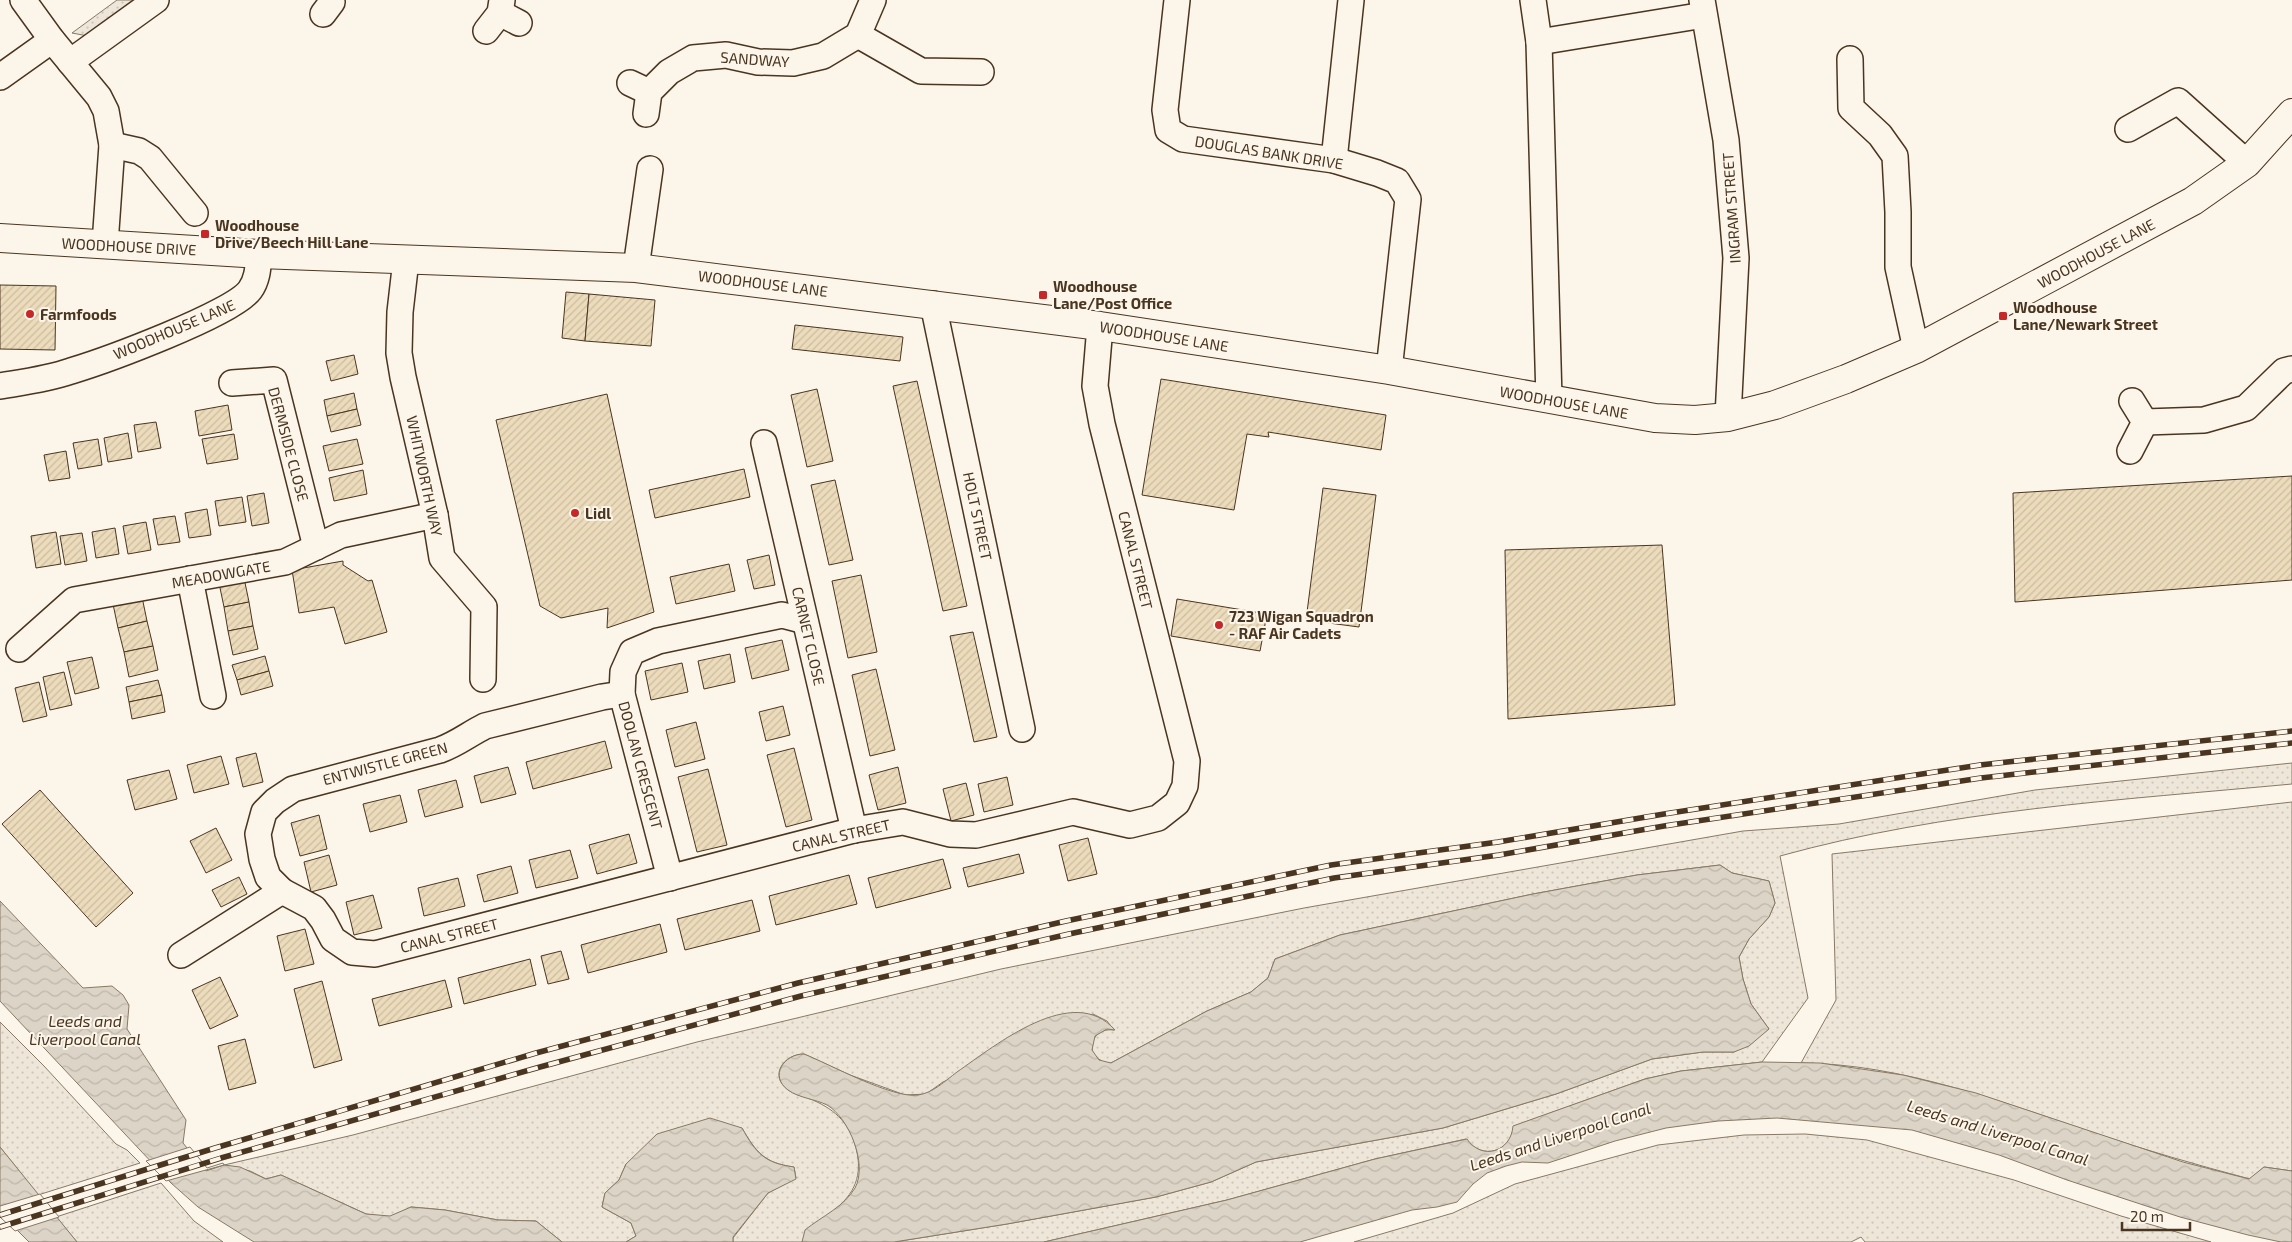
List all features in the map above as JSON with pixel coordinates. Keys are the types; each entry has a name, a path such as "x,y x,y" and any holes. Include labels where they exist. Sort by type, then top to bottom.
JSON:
{"main road":[{"name":"WOODHOUSE LANE","path":"259,254 636,268 1100,326 1389,370 1655,418 1695,420 1728,417 1775,405 1846,379 1916,350 2193,201 2247,164 2292,113"},
{"name":"WOODHOUSE DRIVE","path":"0,238 259,254"}],"street":[{"path":"23,0 52,40 99,97 106,111 112,145 105,244"},
{"path":"70,62 156,0"},
{"path":"873,0 858,35 921,71 981,72"},
{"name":"DOUGLAS BANK DRIVE","path":"1177,0 1165,110 1168,130 1183,139 1334,160 1378,173 1397,181 1408,199 1389,370"},
{"path":"1334,160 1352,0"},
{"path":"1533,0 1539,42 1549,399"},
{"path":"1539,42 1703,8"},
{"name":"INGRAM STREET","path":"1703,8 1726,140 1736,258 1728,417"},
{"name":"SANDWAY","path":"641,96 669,72 694,58 726,55 758,62 793,62 823,56 858,35"},
{"path":"0,77 52,40"},
{"path":"1850,59 1851,108 1880,134 1895,156 1898,266 1916,350"},
{"path":"2128,129 2178,101 2247,164"},
{"path":"112,145 139,151 150,158 195,213"},
{"path":"636,268 650,169"},
{"name":"WOODHOUSE LANE","path":"0,386 70,372 199,322 240,301 250,290 257,277 259,254"},
{"name":"WHITWORTH WAY","path":"406,260 400,312 399,353 403,377 435,515 442,558 484,607 483,679"},
{"name":"HOLT STREET","path":"933,304 1022,729"},
{"name":"CANAL STREET","path":"282,891 314,908 333,939 352,952 375,954 854,830 903,822 950,834 976,835 1073,812 1130,825 1158,818 1177,803 1185,786 1187,761 1102,424 1095,386 1100,326"},
{"path":"2145,422 2204,420 2246,408 2284,371 2292,369"},
{"name":"DERMSIDE CLOSE","path":"232,383 274,380 316,547"},
{"path":"2132,401 2145,422"},
{"path":"2130,451 2145,422"},
{"name":"CARNET CLOSE","path":"764,443 854,830"},
{"name":"MEADOWGATE","path":"19,649 74,600 285,562 341,535 435,515"},
{"path":"190,579 214,696"},
{"name":"DOOLAN CRESCENT","path":"670,878 622,694 623,672 632,652 658,641 782,615 805,621"},
{"name":"ENTWISTLE GREEN","path":"282,891 268,877 262,859 258,834 264,812 275,801 293,789 440,750 458,744 468,734 485,726 602,697 622,694"},
{"path":"181,955 282,891"}],"shaded area":[{"path":"117,0 136,0 88,36 72,33"},
{"path":"2292,763 2292,784 2099,802 1970,817 1843,840 1780,856 1808,998 1762,1062 1681,1071 1645,1079 1514,1126 1512,1135 1507,1142 1495,1150 1480,1150 1466,1139 1375,1159 1227,1200 1044,1242 894,1242 1156,1197 1211,1182 1256,1162 1443,1128 1556,1094 1652,1059 1703,1052 1734,1052 1769,1029 1751,1004 1743,979 1739,957 1749,939 1769,917 1775,903 1769,881 1732,873 1720,865 1637,875 1533,894 1340,935 1275,959 1268,978 1251,992 1207,1011 1111,1063 1105,1063 1094,1056 1092,1045 1093,1040 1099,1033 1114,1030 1107,1021 1093,1014 943,1082 926,1094 905,1095 850,1075 804,1054 797,1055 785,1061 781,1066 779,1078 789,1091 825,1106 839,1117 849,1130 858,1158 858,1175 852,1191 841,1205 807,1231 802,1242 733,1242 733,1238 768,1193 796,1178 794,1167 775,1163 762,1155 742,1128 626,1164 619,1180 605,1193 602,1207 631,1223 636,1236 626,1242 562,1242 536,1221 498,1220 445,1210 411,1207 390,1217 366,1214 281,1175 266,1179 250,1171 224,1165 353,1135 697,1042 1001,969 1304,908 1743,831 1839,824 2035,790"},
{"path":"2292,802 2292,1171 2264,1167 2250,1179 2132,1145 1950,1086 1876,1070 1839,1065 1801,1063 1836,1000 1832,854"},
{"path":"0,1022 44,1066 116,1144 127,1150 140,1163 38,1195 0,1147"},
{"path":"1805,1134 1867,1140 2014,1180 2121,1216 2211,1242 1865,1242 1861,1237 1851,1242 1354,1242 1453,1213 1515,1184 1658,1145 1744,1135"},
{"path":"161,1183 194,1221 223,1242 77,1242 56,1217"}],"water":[{"path":"1720,865 1732,873 1769,881 1775,903 1769,917 1749,939 1739,957 1743,979 1751,1004 1769,1029 1749,1046 1734,1052 1703,1052 1652,1059 1556,1094 1443,1128 1256,1162 1211,1182 1156,1197 894,1242 802,1242 805,1230 839,1206 850,1195 855,1188 859,1167 854,1142 835,1111 827,1105 792,1093 782,1084 779,1072 781,1067 790,1058 797,1055 804,1054 861,1080 893,1092 918,1095 934,1089 1013,1034 1057,1015 1078,1013 1098,1017 1115,1030 1107,1029 1095,1036 1092,1050 1099,1060 1111,1063 1207,1011 1251,992 1268,978 1275,959 1340,935 1533,894 1637,875"},
{"name":"Leeds and Liverpool Canal","path":"0,901 83,988 112,986 123,995 129,1005 127,1029 186,1120 183,1143 206,1171 224,1165 240,1167 266,1179 281,1175 366,1214 390,1216 411,1207 445,1210 498,1220 536,1221 562,1242 254,1242 198,1207 171,1183 0,1001"},
{"name":"Leeds and Liverpool Canal","path":"1762,1062 1820,1063 1903,1075 1976,1093 2183,1162 2249,1179 2264,1167 2292,1171 2292,1242 2281,1242 2248,1235 2180,1217 2067,1180 1999,1155 1912,1130 1777,1118 1718,1121 1666,1128 1615,1141 1548,1163 1522,1162 1506,1166 1487,1173 1473,1184 1457,1202 1412,1210 1300,1242 1044,1242 1227,1200 1375,1159 1467,1139 1480,1150 1495,1150 1507,1142 1513,1126 1645,1079 1681,1071"},
{"path":"710,1118 742,1128 762,1155 775,1163 794,1167 796,1179 768,1193 733,1237 733,1242 626,1242 636,1236 631,1223 602,1207 605,1193 619,1180 626,1164 657,1134"},
{"path":"0,1147 77,1242 29,1242 0,1213"}],"pier":[{"path":"190,1147 207,1168 223,1163 224,1165 166,1181 146,1161"},
{"path":"40,1194 59,1217 15,1231 0,1217 0,1206"}],"building":[{"path":"0,285 56,286 55,350 0,349"},
{"path":"566,292 589,294 585,341 562,338"},
{"path":"589,294 655,300 651,346 585,341"},
{"path":"795,325 903,337 900,361 792,349"},
{"path":"354,355 358,374 331,381 326,361"},
{"path":"1161,379 1386,415 1381,450 1268,432 1269,437 1247,434 1234,510 1142,495"},
{"path":"917,381 967,606 943,611 893,386"},
{"path":"817,389 833,461 807,467 791,395"},
{"path":"354,393 357,409 327,416 324,400"},
{"name":"Lidl","path":"607,394 654,612 607,628 608,608 561,618 540,606 496,420"},
{"path":"228,405 232,430 199,436 195,411"},
{"path":"357,409 361,425 331,432 327,416"},
{"path":"156,422 161,448 138,452 134,425"},
{"path":"128,433 132,458 108,462 104,438"},
{"path":"234,434 238,459 207,464 202,439"},
{"path":"98,439 102,465 78,469 73,443"},
{"path":"357,439 363,464 329,471 323,446"},
{"path":"66,451 70,478 49,481 44,455"},
{"path":"744,469 750,497 655,518 649,490"},
{"path":"363,470 367,494 334,501 329,478"},
{"path":"2292,476 2292,580 2015,602 2013,493"},
{"path":"835,480 853,560 829,565 811,485"},
{"path":"1323,488 1376,495 1359,627 1306,620"},
{"path":"264,493 269,523 252,526 247,496"},
{"path":"242,497 246,522 219,526 215,501"},
{"path":"207,509 211,535 189,538 185,513"},
{"path":"175,516 180,542 158,545 153,519"},
{"path":"146,522 151,550 128,554 123,526"},
{"path":"115,528 119,554 96,558 92,532"},
{"path":"56,532 61,564 36,568 31,536"},
{"path":"82,533 87,561 65,565 60,536"},
{"path":"1662,545 1675,705 1508,719 1505,550"},
{"path":"769,555 775,585 754,589 747,560"},
{"path":"343,561 343,565 368,581 372,580 387,632 345,644 334,607 299,613 292,570"},
{"path":"729,564 735,591 676,604 670,577"},
{"path":"861,575 877,652 848,658 832,581"},
{"path":"244,578 249,602 224,607 219,583"},
{"path":"142,597 147,621 118,628 113,604"},
{"name":"723 Wigan Squadron - RAF Air Cadets","path":"1177,599 1267,614 1260,651 1171,636"},
{"path":"249,602 253,626 228,631 224,607"},
{"path":"147,621 153,646 124,652 118,628"},
{"path":"253,626 258,649 233,655 228,631"},
{"path":"973,632 997,737 974,742 950,636"},
{"path":"782,640 789,670 752,679 745,648"},
{"path":"153,646 158,670 129,677 124,652"},
{"path":"730,654 735,682 704,689 698,661"},
{"path":"265,656 269,671 237,680 232,665"},
{"path":"92,657 99,688 75,694 67,662"},
{"path":"682,663 688,692 651,700 645,671"},
{"path":"876,669 895,750 870,756 852,675"},
{"path":"269,671 273,686 241,695 237,680"},
{"path":"64,672 72,705 50,710 43,677"},
{"path":"158,680 162,695 129,702 126,687"},
{"path":"39,682 47,716 23,722 15,688"},
{"path":"162,695 165,712 132,719 129,702"},
{"path":"783,706 790,735 766,741 759,712"},
{"path":"696,722 705,759 675,767 666,730"},
{"path":"605,741 612,768 533,789 526,762"},
{"path":"794,748 812,820 786,827 767,755"},
{"path":"256,753 263,782 243,787 236,758"},
{"path":"221,756 229,784 194,793 187,765"},
{"path":"508,767 516,794 481,803 474,776"},
{"path":"898,767 906,803 878,810 869,775"},
{"path":"708,769 727,845 697,852 678,777"},
{"path":"169,770 177,799 135,810 127,780"},
{"path":"1007,777 1013,805 984,812 978,784"},
{"path":"456,780 463,807 425,817 418,790"},
{"path":"966,783 974,815 951,821 943,789"},
{"path":"40,790 133,893 96,927 2,824"},
{"path":"400,795 407,822 370,832 363,804"},
{"path":"319,815 327,849 300,856 291,823"},
{"path":"216,828 232,860 206,873 190,841"},
{"path":"629,834 637,863 597,874 589,845"},
{"path":"1088,838 1097,874 1068,881 1059,845"},
{"path":"570,850 578,878 536,888 529,860"},
{"path":"1019,854 1024,873 968,887 963,868"},
{"path":"329,855 337,885 311,892 304,862"},
{"path":"943,859 951,888 876,908 868,878"},
{"path":"511,866 518,893 484,902 477,875"},
{"path":"849,875 857,904 776,925 769,896"},
{"path":"239,877 247,894 221,907 212,890"},
{"path":"458,878 465,906 424,916 418,888"},
{"path":"373,895 382,928 354,935 346,902"},
{"path":"752,900 760,931 685,950 677,919"},
{"path":"660,924 667,952 588,973 581,945"},
{"path":"305,929 314,964 285,971 277,936"},
{"path":"561,951 569,979 548,984 541,956"},
{"path":"530,959 536,985 464,1004 458,978"},
{"path":"220,977 238,1016 210,1029 192,990"},
{"path":"445,980 452,1007 379,1026 372,999"},
{"path":"322,981 342,1060 314,1068 294,989"},
{"path":"245,1039 256,1083 229,1090 218,1046"}],"railway":[{"path":"0,1215 215,1148 536,1053 798,983 1066,921 1331,865 1498,842 1980,765 2292,731"},
{"path":"0,1227 221,1158 540,1067 801,996 1069,934 1334,878 1499,855 1664,826 1981,778 2292,743"}],"place":[{"name":"Woodhouse Drive/Beech Hill Lane","path":"205,234"},
{"name":"Woodhouse Lane/Post Office","path":"1043,295"},
{"name":"Farmfoods","path":"30,314"},
{"name":"Woodhouse Lane/Newark Street","path":"2003,316"},
{"name":"Lidl","path":"575,513"},
{"name":"723 Wigan Squadron - RAF Air Cadets","path":"1219,625"}]}
